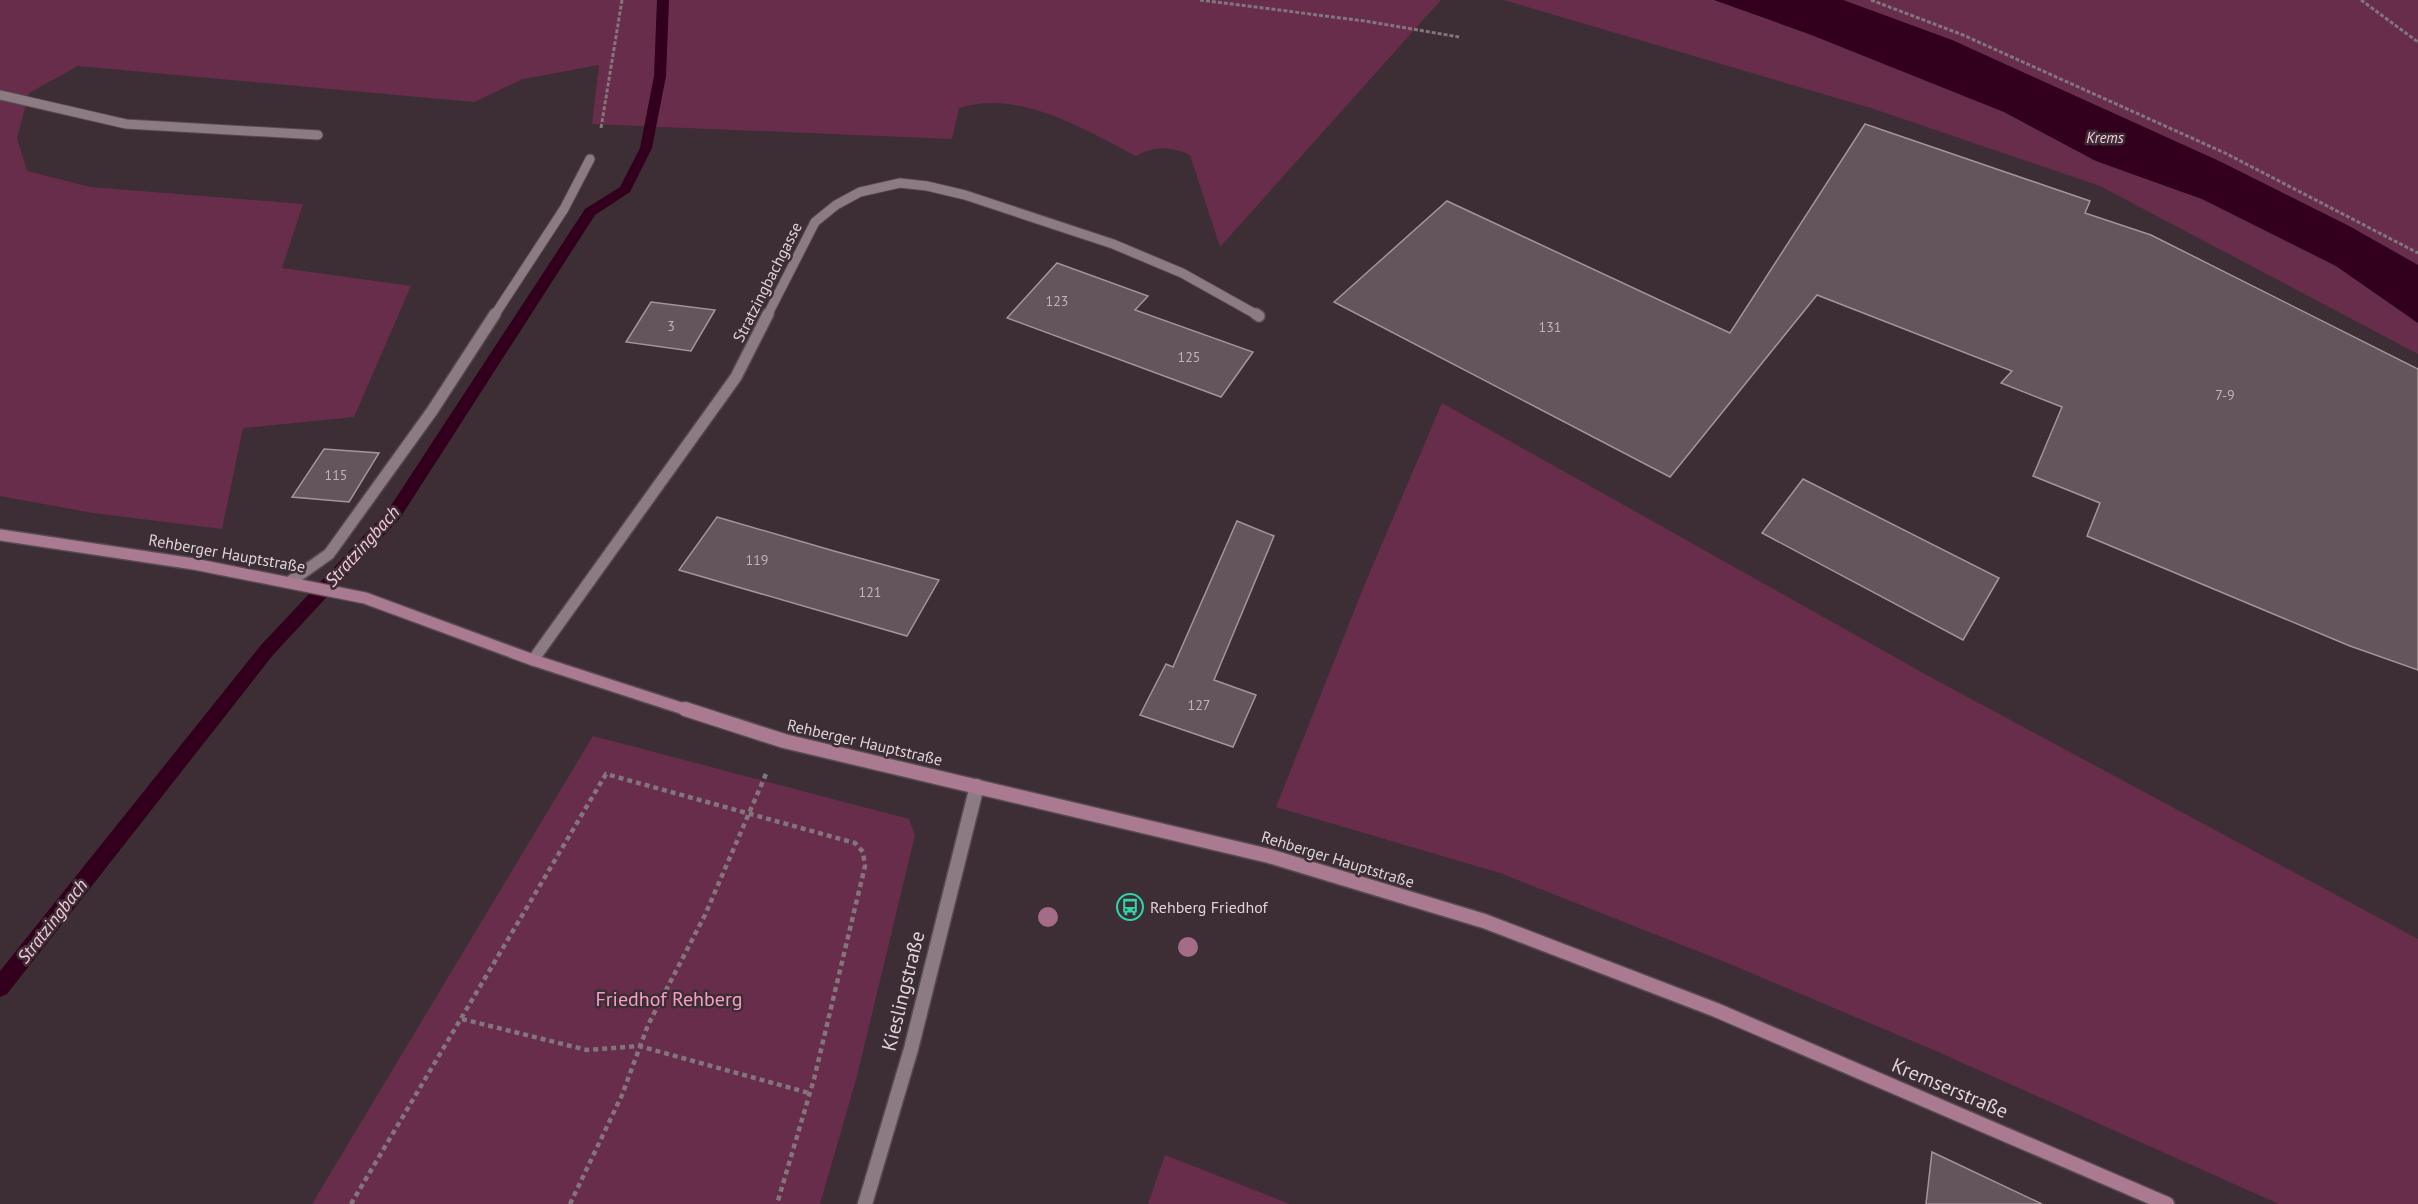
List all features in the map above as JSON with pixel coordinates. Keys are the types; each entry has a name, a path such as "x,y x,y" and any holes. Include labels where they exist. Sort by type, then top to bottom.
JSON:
{"main road":[{"name":"Rehberger Hauptstraße","path":"0,535 195,564 291,581 365,598 533,660 783,741 1163,829 1281,860 1484,921 1716,1010"},
{"name":"Kremserstraße","path":"1716,1010 2167,1204"}],"street":[{"path":"0,95 126,124 318,135"},
{"path":"291,581 329,554 432,411 564,209 590,159"},
{"name":"Stratzingbachgasse","path":"533,660 736,377 815,222 831,206 856,194 884,186 913,184 968,196 1098,238 1172,268 1259,316"},
{"name":"Kieslingstraße","path":"865,1204 911,1049 977,786"}],"path":[{"path":"590,159 602,124 622,0"},
{"path":"1200,0 1365,21 1459,37"},
{"path":"1871,0 1963,35 2225,153 2418,253"},
{"path":"2361,0 2418,42"},
{"path":"351,1204 606,774 855,843 863,852 865,867 792,1161 777,1204"},
{"path":"570,1204 622,1095 639,1046 705,915 762,780"},
{"path":"462,1019 587,1050 639,1046 809,1093"}],"green space":[{"path":"0,0 1441,0 1220,247 1190,155 1163,148 1136,156 1073,124 1028,108 1005,104 982,104 959,108 952,139 592,124 599,65 523,79 474,102 78,66 29,93 17,138 27,171 90,187 303,204 282,268 411,286 354,417 243,428 222,529 93,513 0,496"},
{"path":"1504,0 1714,0 1809,34 2004,112 2096,161 2202,199 2336,266 2418,323 2418,354 2100,186 1871,108"},
{"path":"1843,0 2418,0 2418,265 2349,226 2219,161 1952,40"},
{"path":"1442,403 1932,678 2418,939 2418,1204 2279,1204 1936,1051 1725,962 1500,873 1276,807 1364,586"},
{"name":"Friedhof Rehberg","path":"593,736 909,819 915,835 857,1076 820,1204 312,1204"},
{"path":"1165,1155 1290,1204 1148,1204"}],"water":[{"name":"Krems","path":"1714,0 1843,0 1952,40 2219,161 2349,226 2418,265 2418,323 2336,266 2202,199 2096,161 2004,112 1809,34"}],"building":[{"path":"1865,124 2090,201 2085,213 2151,235 2418,369 2418,670 2350,646 2087,536 2100,503 2033,476 2062,407 2001,383 2012,371 1817,295 1670,477 1334,302 1447,201 1730,333"},
{"path":"1057,263 1148,296 1135,310 1253,352 1221,397 1007,318"},
{"path":"651,302 715,310 691,351 626,342"},
{"path":"324,449 379,453 349,502 292,497"},
{"path":"1803,479 1999,578 1963,640 1762,533"},
{"path":"717,517 939,580 907,636 679,570"},
{"path":"1237,521 1274,536 1214,680 1256,695 1233,747 1140,715 1166,664 1173,667"},
{"path":"1932,1152 2042,1204 1926,1204"}],"waterway":[{"name":"Stratzingbach","path":"0,987 267,650 394,514 590,212 625,189 646,148 660,76 663,0"}],"place":[{"name":"Rehberg Friedhof","path":"1130,907"}]}
